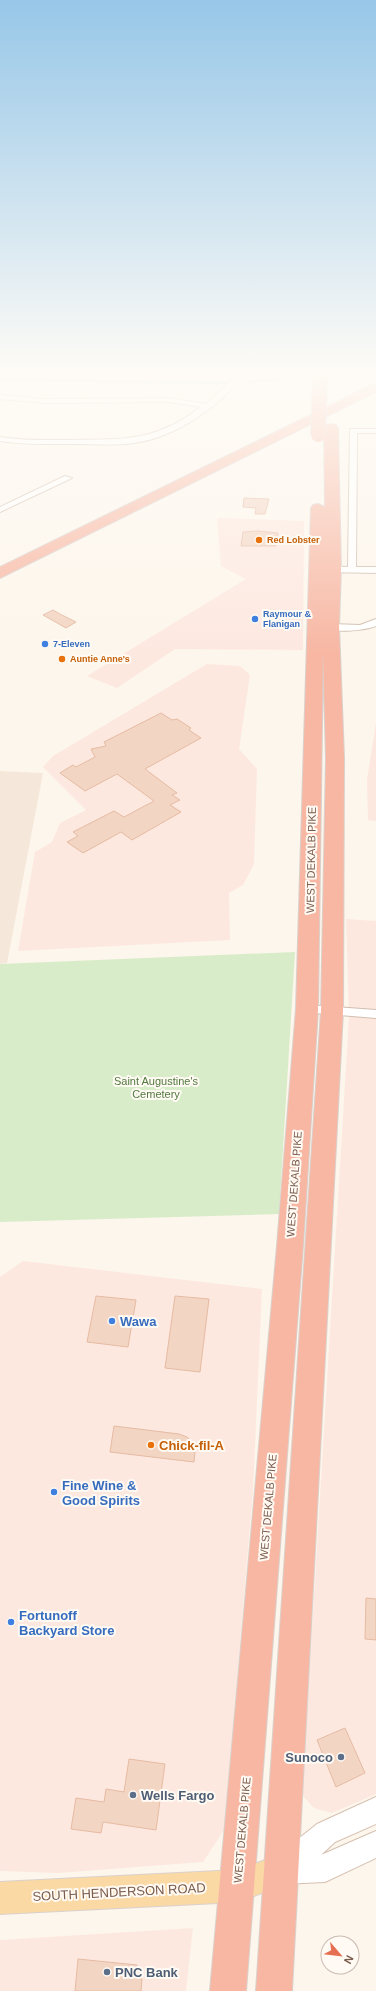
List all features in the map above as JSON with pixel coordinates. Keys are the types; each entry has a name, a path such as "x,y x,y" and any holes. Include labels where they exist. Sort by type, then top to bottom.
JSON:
{"highway":[{"path":"0,561 191,467"},
{"path":"0,573 217,467"},
{"path":"157,511 228,467"},
{"name":"WEST DEKALB PIKE","path":"318,479 320,467"},
{"name":"WEST DEKALB PIKE","path":"228,1991 238,1886 284,1303 290,1246 307,1009 325,569 324,467"},
{"name":"WEST DEKALB PIKE","path":"274,1991 308,1407 315,1320 332,1010 334,758 331,627 318,494"},
{"path":"290,1246 303,1285 307,1305 315,1320"},
{"path":"284,1303 299,1322 308,1407"}],"main road":[{"path":"282,1870 326,1833 376,1810"},
{"path":"282,1870 325,1868 376,1844"},
{"name":"SOUTH HENDERSON ROAD","path":"0,1898 238,1886 282,1870"}],"street":[{"path":"352,570 353,467"},
{"path":"2,508 68,478"},
{"path":"325,569 376,570"},
{"path":"331,627 359,628 372,625 376,622"},
{"path":"307,1009 376,1014"}],"shaded area":[{"path":"217,518 304,521 303,650 175,649 117,688 87,676 246,579 221,566"},
{"path":"207,664 240,666 250,675 239,749 257,769 254,864 243,885 229,893 230,940 18,951 35,852 52,842 60,823 86,810 43,767 53,756"},
{"path":"376,723 376,821 368,820 367,780"},
{"path":"0,771 43,773 7,963 0,964"},
{"path":"346,919 376,921 376,1794 332,1813 314,1808 302,1795 349,1017"},
{"path":"23,1261 262,1289 253,1491 224,1830 203,1862 58,1873 0,1871 0,1277"},
{"path":"193,1928 186,1991 0,1991 0,1940"}],"green space":[{"name":"Saint Augustine's Cemetery","path":"295,952 279,1214 0,1222 0,964"}],"building":[{"path":"244,498 269,499 265,514 255,514 256,508 243,507"},
{"name":"Red Lobster","path":"258,531 278,533 276,546 241,546 243,532"},
{"path":"53,610 76,622 66,628 43,615"},
{"path":"161,713 172,720 177,719 191,728 189,730 201,738 145,769 177,793 172,795 180,800 170,805 181,812 132,840 121,832 83,853 67,842 78,836 73,832 114,811 124,817 154,801 117,774 85,791 60,773 73,765 76,767 95,757 91,749 106,746 104,742"},
{"name":"Wawa","path":"96,1296 136,1300 128,1347 87,1342"},
{"name":"Wawa","path":"175,1296 209,1299 200,1372 165,1368"},
{"name":"Chick-fil-A","path":"114,1426 179,1434 187,1437 192,1442 192,1451 195,1452 194,1462 110,1452"},
{"path":"366,1598 376,1599 376,1640 365,1639"},
{"name":"Sunoco","path":"345,1728 365,1773 336,1787 317,1740"},
{"name":"Wells Fargo","path":"129,1759 165,1764 156,1830 103,1822 101,1833 71,1829 76,1798 104,1802 106,1789 124,1792"},
{"name":"PNC Bank","path":"78,1959 137,1965 136,1978 142,1979 141,1991 75,1991"}],"place":[{"name":"Red Lobster","path":"259,540"},
{"name":"Raymour & Flanigan","path":"255,619"},
{"name":"7-Eleven","path":"45,644"},
{"name":"Auntie Anne's","path":"62,659"},
{"name":"Wawa","path":"112,1321"},
{"name":"Chick-fil-A","path":"151,1445"},
{"name":"Fine Wine & Good Spirits","path":"54,1492"},
{"name":"Fortunoff Backyard Store","path":"11,1622"},
{"name":"Sunoco","path":"341,1757"},
{"name":"Wells Fargo","path":"133,1795"},
{"name":"PNC Bank","path":"107,1972"}]}
